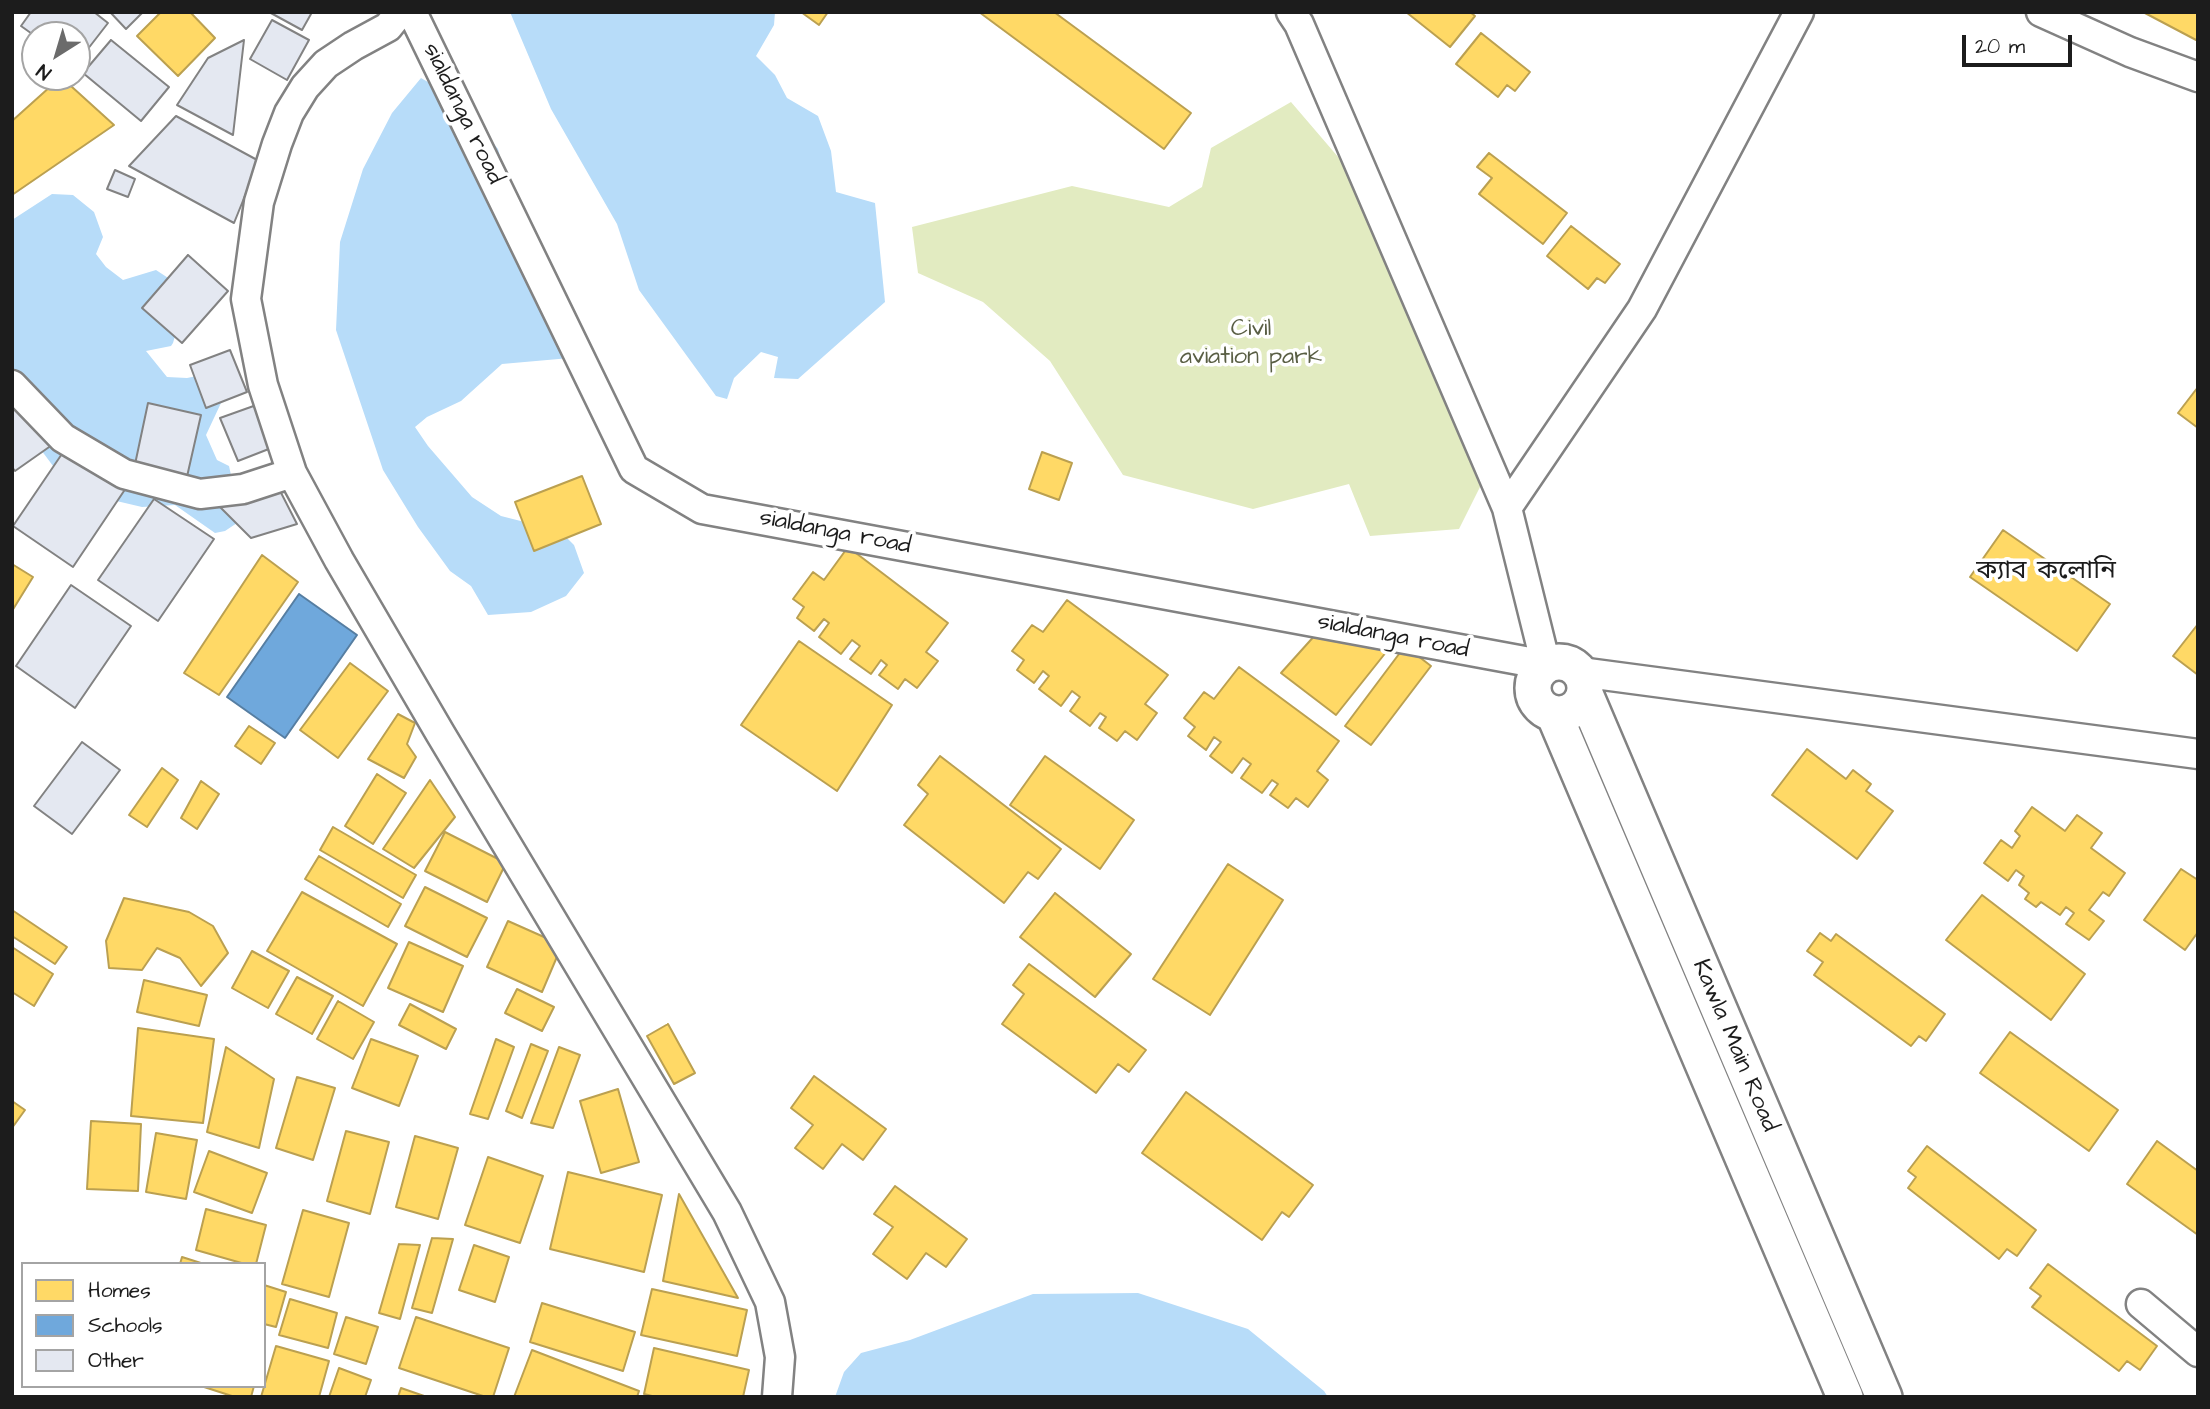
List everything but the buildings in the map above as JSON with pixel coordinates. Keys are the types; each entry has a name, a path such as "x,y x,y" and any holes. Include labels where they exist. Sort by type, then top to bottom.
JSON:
{"street":[{"path":"400,12 387,27 326,64 305,87 289,113 277,144 260,202 246,299 263,385 292,473 339,560 727,1212 770,1302 780,1357 777,1397"},
{"name":"sialdanga road","path":"412,12 634,469 702,509 1546,665"},
{"path":"1291,12 1299,24 1507,508 1546,665 1553,662 1568,663 1582,683 1582,702 1570,712 1554,714"},
{"path":"1507,508 1642,309 1799,12"},
{"path":"2041,12 2130,52 2198,78"},
{"path":"12,385 63,438 124,474 200,495 243,489 292,473"},
{"name":"Kawla Main Road","path":"1546,665 1539,671 1533,688 1539,705 1554,714 1844,1397"},
{"path":"1582,683 2198,754"},
{"name":"Kawla Main Road","path":"1582,683 1884,1397"},
{"path":"2141,1304 2198,1352"}],"green space":[{"name":"Civil aviation park","path":"1291,102 1351,172 1482,483 1459,529 1370,536 1349,484 1253,509 1123,475 1050,361 983,302 918,273 912,227 1072,186 1169,207 1202,187 1211,148"}],"water":[{"path":"510,12 775,12 774,25 756,56 775,75 787,98 818,116 831,151 836,192 875,203 885,302 798,379 774,378 778,357 761,352 734,378 727,399 716,396 639,290 617,224 551,109"},
{"path":"421,78 459,100 498,149 517,217 570,358 502,364 461,401 427,417 415,427 472,497 501,516 560,531 574,545 584,573 566,596 531,612 488,615 471,586 450,571 418,527 383,470 336,330 340,242 363,169 392,113"},
{"path":"52,194 73,195 94,212 103,237 96,254 106,267 123,280 156,270 188,291 171,346 146,351 167,377 187,378 207,374 232,390 221,403 206,435 217,460 229,466 238,507 237,523 225,531 215,533 175,505 142,507 91,495 59,474 12,411 12,220"},
{"path":"1138,1293 1248,1329 1328,1397 835,1397 844,1372 861,1353 910,1340 1033,1294"}],"district":[{"name":"ক্যাব কলোনি","path":"2046,573"}]}
